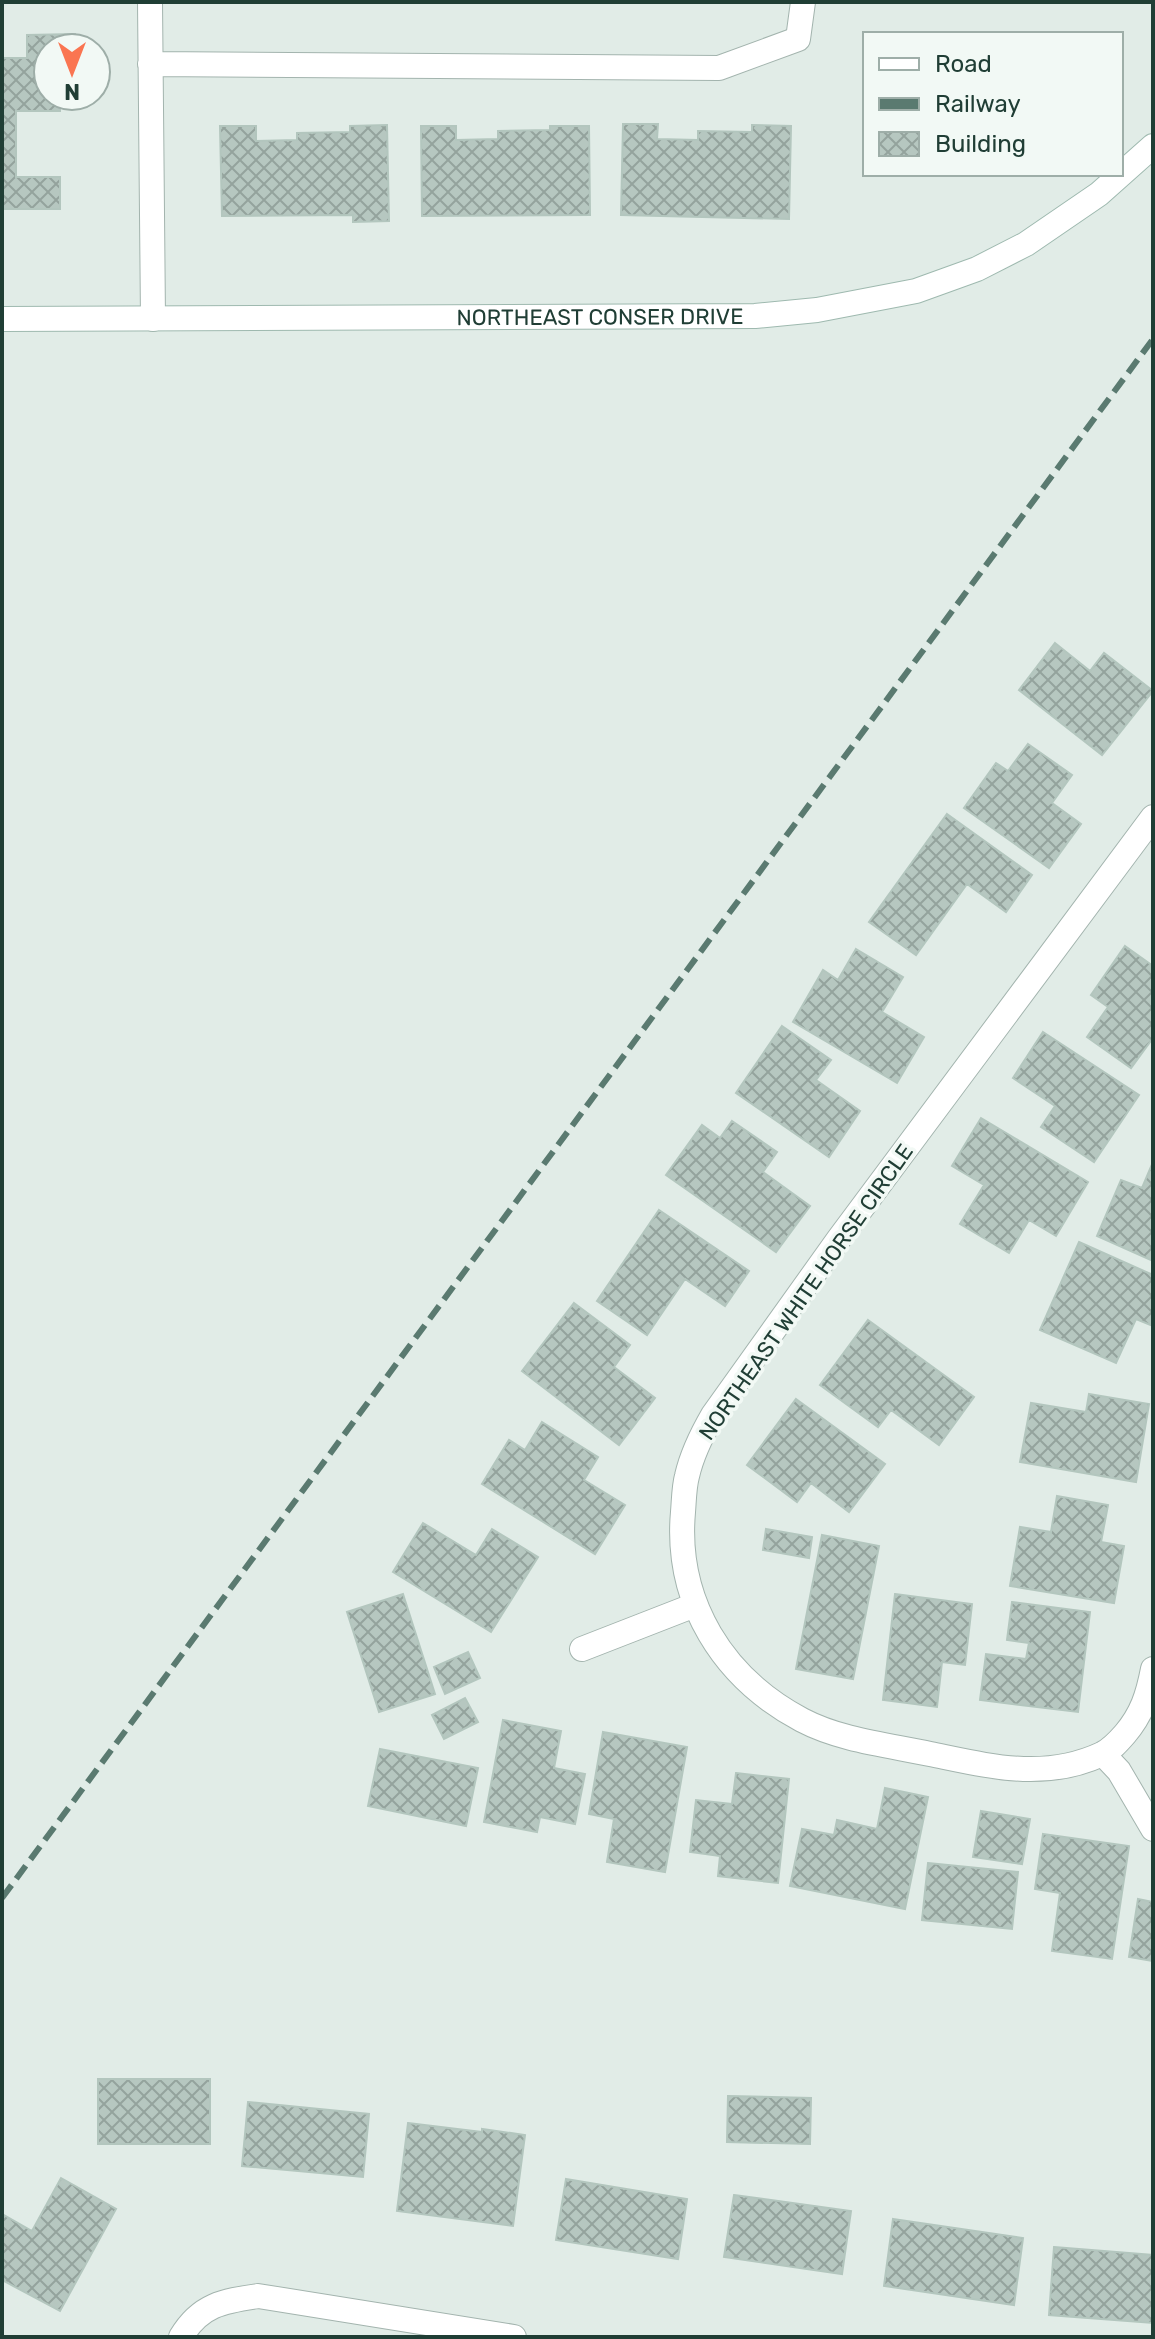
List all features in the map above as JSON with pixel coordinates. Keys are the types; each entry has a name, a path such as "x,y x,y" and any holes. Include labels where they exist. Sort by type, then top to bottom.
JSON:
{"street":[{"path":"150,2 153,319"},
{"path":"150,64 719,68 798,39 803,2"},
{"name":"NORTHEAST CONSER DRIVE","path":"1123,173 1153,146"},
{"name":"NORTHEAST CONSER DRIVE","path":"2,319 755,316 817,310 916,291 977,269 1026,244 1099,194 1119,176"},
{"name":"NORTHEAST WHITE HORSE CIRCLE","path":"1153,817 838,1240 713,1415 697,1445 686,1478 681,1535 685,1572 695,1605 710,1637 731,1664 772,1702 804,1721 838,1734 993,1767 1030,1770 1063,1768 1103,1754 1113,1747 1138,1719 1148,1697 1153,1669"},
{"path":"582,1649 695,1605"},
{"path":"1103,1754 1119,1771 1153,1829"},
{"path":"181,2337 188,2325 205,2310 224,2301 258,2296 514,2337"}],"building":[{"path":"27,35 32,35 32,111 16,111 16,177 60,177 60,209 2,209 2,58 27,58"},
{"path":"623,124 658,124 657,139 698,140 698,131 752,132 752,125 791,126 789,219 621,215"},
{"path":"387,125 389,221 353,222 353,215 222,216 220,126 256,126 256,141 297,140 297,133 350,132 350,126"},
{"path":"421,126 456,126 456,140 498,139 498,131 589,126 590,215 422,216"},
{"path":"1055,643 1090,671 1104,653 1153,691 1102,755 1019,690"},
{"path":"1028,744 1072,775 1052,803 1081,824 1049,868 964,808 996,763 1008,771"},
{"path":"947,814 1032,875 1006,912 967,884 916,955 869,922"},
{"path":"1125,946 1153,966 1153,1038 1131,1068 1087,1037 1108,1007 1091,995"},
{"path":"856,949 903,977 882,1012 924,1037 897,1083 793,1022 823,970 838,980"},
{"path":"782,1026 831,1060 816,1080 860,1111 829,1157 736,1093"},
{"path":"1043,1032 1139,1095 1094,1162 1041,1127 1055,1106 1013,1078"},
{"path":"981,1118 1088,1182 1056,1236 1029,1220 1009,1253 960,1224 984,1185 952,1166"},
{"path":"732,1121 777,1152 763,1172 810,1206 776,1252 666,1175 702,1125 720,1138"},
{"path":"1153,1162 1153,1261 1097,1236 1121,1180 1142,1188"},
{"path":"659,1210 749,1271 725,1306 685,1279 647,1335 597,1301"},
{"path":"1079,1242 1153,1275 1153,1326 1136,1319 1116,1363 1040,1330"},
{"path":"574,1303 630,1345 614,1367 655,1398 619,1445 522,1371"},
{"path":"868,1320 974,1397 939,1445 891,1410 878,1427 820,1385"},
{"path":"1089,1394 1149,1404 1136,1482 1020,1462 1031,1403 1086,1412"},
{"path":"796,1399 885,1464 849,1512 811,1483 797,1502 747,1465"},
{"path":"542,1422 598,1457 584,1480 625,1505 595,1554 482,1484 509,1440 525,1450"},
{"path":"1057,1496 1108,1505 1101,1542 1124,1546 1114,1603 1010,1586 1020,1527 1051,1532"},
{"path":"423,1523 476,1555 492,1529 538,1557 491,1632 393,1572"},
{"path":"766,1529 812,1537 809,1558 763,1550"},
{"path":"822,1535 879,1546 853,1679 796,1669"},
{"path":"403,1594 435,1694 379,1712 347,1612"},
{"path":"895,1594 972,1604 965,1665 942,1662 937,1707 883,1700"},
{"path":"1012,1602 1090,1612 1078,1712 980,1700 986,1654 1026,1659 1029,1643 1007,1640"},
{"path":"468,1652 480,1678 445,1694 434,1667"},
{"path":"465,1698 478,1722 444,1739 432,1715"},
{"path":"503,1720 561,1731 554,1768 585,1774 575,1824 540,1817 537,1832 484,1822"},
{"path":"603,1732 687,1747 665,1872 607,1862 614,1819 589,1814"},
{"path":"380,1749 478,1768 466,1826 368,1806"},
{"path":"736,1773 789,1779 778,1883 718,1876 720,1856 690,1852 696,1800 732,1804"},
{"path":"885,1788 928,1797 905,1909 790,1886 802,1829 834,1835 837,1820 877,1829"},
{"path":"981,1811 1030,1819 1022,1864 973,1857"},
{"path":"1043,1834 1129,1846 1112,1959 1052,1951 1060,1893 1035,1889"},
{"path":"928,1863 1018,1872 1012,1929 922,1920"},
{"path":"1138,1899 1153,1902 1153,1961 1129,1957"},
{"path":"98,2079 210,2079 210,2144 98,2144"},
{"path":"728,2096 811,2098 810,2144 727,2142"},
{"path":"248,2102 369,2114 363,2177 242,2166"},
{"path":"408,2123 525,2135 513,2226 397,2211"},
{"path":"61,2178 116,2209 60,2311 2,2280 2,2214 32,2231"},
{"path":"566,2179 687,2199 678,2259 556,2240"},
{"path":"734,2195 851,2211 842,2274 724,2257"},
{"path":"893,2219 1023,2238 1014,2305 884,2286"},
{"path":"1054,2247 1153,2255 1153,2323 1049,2315"}],"railway":[{"path":"2,1898 1153,339"}]}
